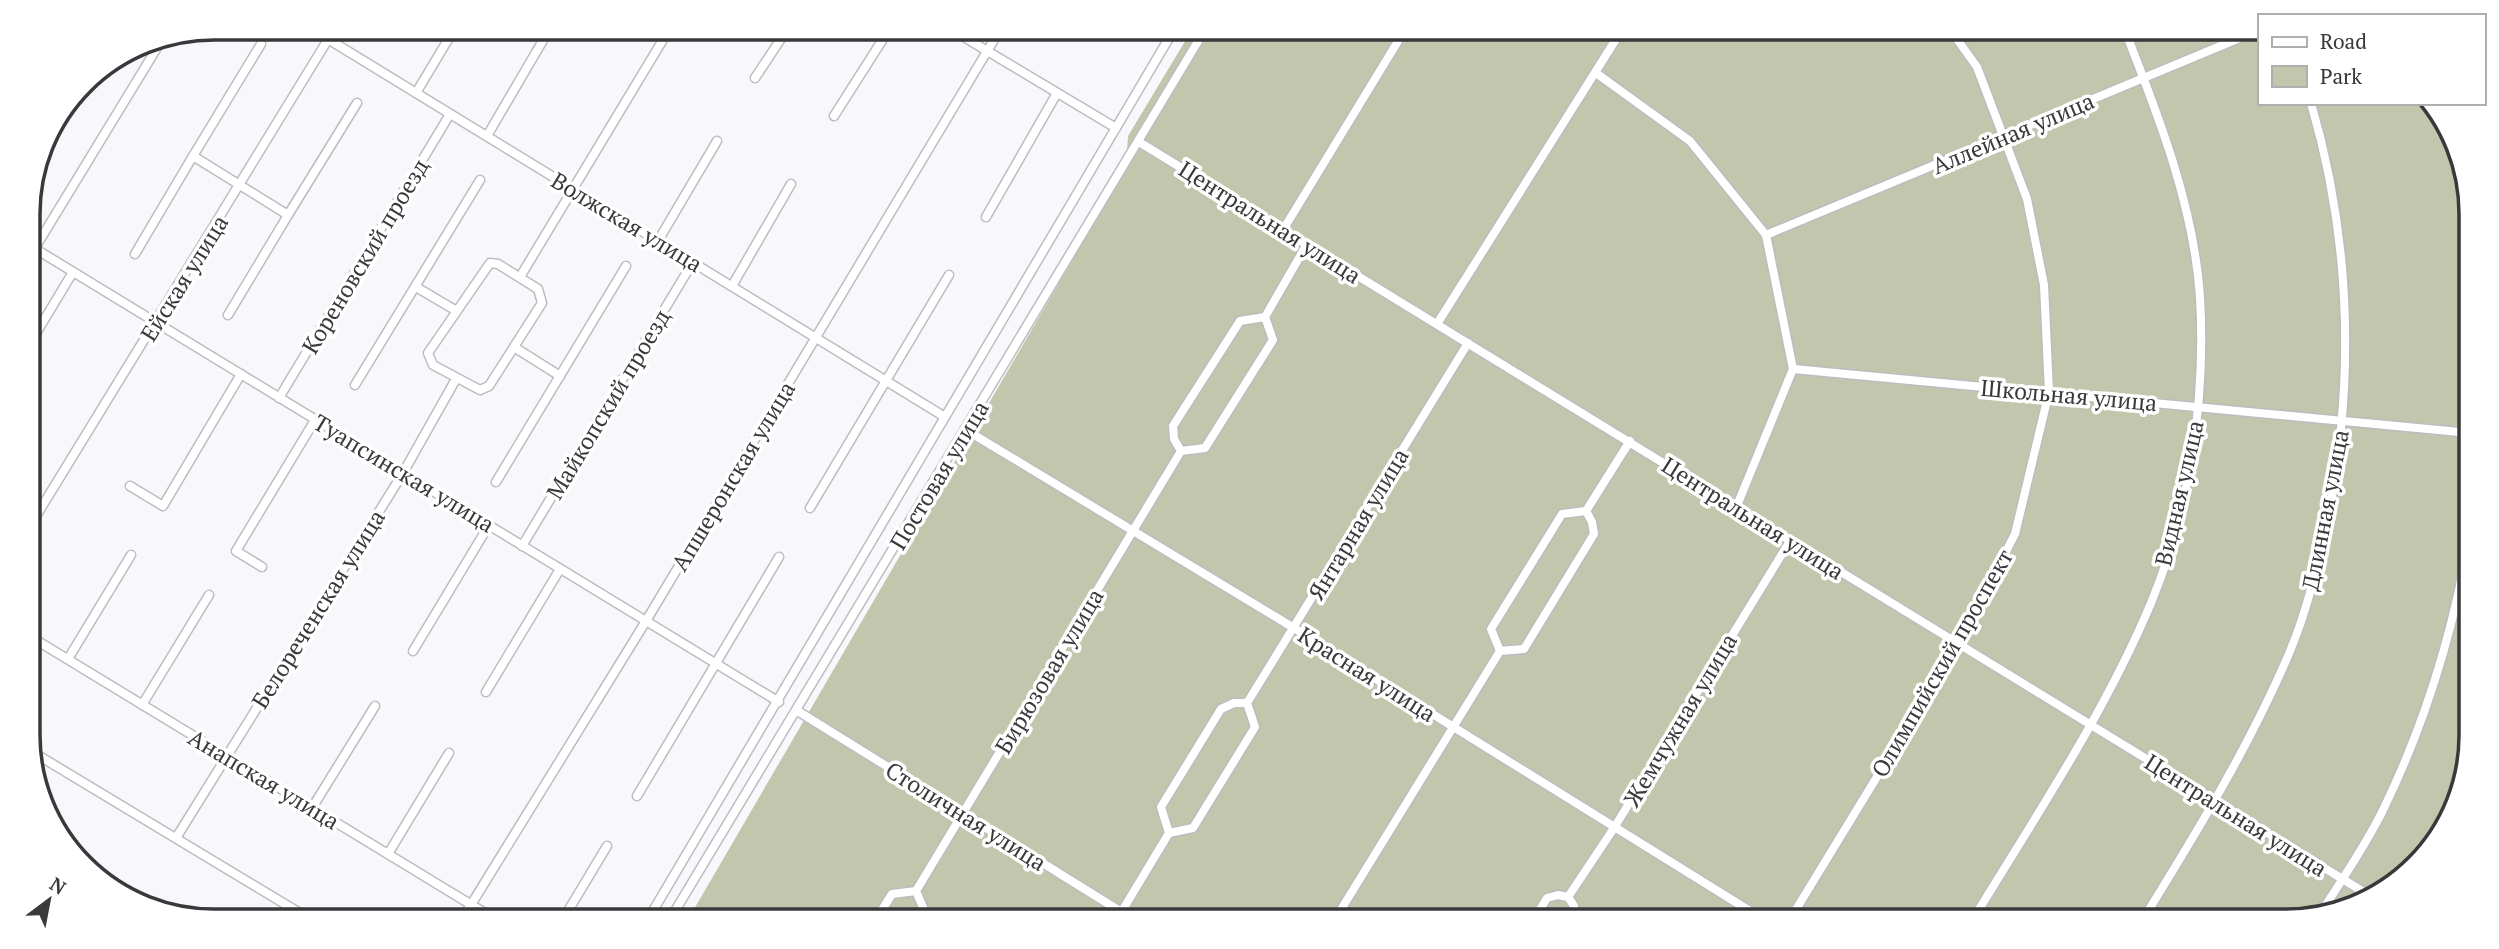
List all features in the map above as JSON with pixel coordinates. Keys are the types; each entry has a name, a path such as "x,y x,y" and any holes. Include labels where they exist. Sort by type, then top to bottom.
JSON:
{"street":[{"name":"Ейская улица","path":"40,509 241,186 327,40"},
{"name":"Волжская улица","path":"330,40 945,417"},
{"path":"416,93 448,40"},
{"path":"487,136 543,40"},
{"path":"520,277 663,40"},
{"path":"755,78 780,40"},
{"path":"834,116 882,40"},
{"path":"968,40 1116,128"},
{"name":"Апшеронская улица","path":"469,909 646,621 994,40"},
{"name":"Постовая улица","path":"654,909 1168,40"},
{"name":"Постовая улица","path":"676,909 1199,40"},
{"path":"1283,230 1399,40"},
{"path":"1437,324 1616,40"},
{"name":"Олимпийский проспект","path":"1797,908 1958,644 2015,534 2049,393 2044,285 2027,199 1978,67 1958,40"},
{"name":"Видная улица","path":"1980,908 2091,725 2152,601 2172,543 2188,475 2198,407 2200,296 2186,209 2129,40"},
{"name":"Аллейная улица","path":"1766,235 2004,139 2234,40"},
{"path":"135,254 261,44"},
{"path":"41,233 155,50"},
{"path":"1596,73 1690,141 1766,235 1793,369 1736,508"},
{"path":"986,218 1057,93"},
{"path":"228,315 357,103"},
{"name":"Длинная улица","path":"2150,908 2216,802 2289,654 2318,566 2343,423 2344,270 2329,165 2312,105"},
{"name":"Кореновский проезд","path":"279,398 450,114"},
{"path":"658,241 717,141"},
{"name":"Центральная улица","path":"1139,142 2361,891"},
{"path":"193,156 288,215"},
{"path":"355,385 480,180"},
{"path":"732,286 791,184"},
{"path":"1265,317 1240,321 1173,426 1174,439 1181,452 1205,448 1273,340 1265,317 1307,244"},
{"name":"Туапсинская улица","path":"41,252 779,702"},
{"name":"Майкопский проезд","path":"523,546 693,262"},
{"path":"490,263 498,264 538,289 542,303 486,388 475,390 428,359 428,353 455,310 490,263"},
{"path":"496,482 626,266"},
{"path":"41,325 73,272"},
{"path":"810,508 950,275"},
{"path":"416,287 455,310"},
{"name":"Янтарная улица","path":"1247,703 1468,344"},
{"path":"514,347 560,376"},
{"name":"Школьная улица","path":"1793,369 2459,432"},
{"path":"130,486 163,506 241,374"},
{"name":"Белореченская улица","path":"176,838 403,473 456,379"},
{"path":"262,566 236,551 315,419"},
{"name":"Красная улица","path":"966,430 1294,628 1745,908"},
{"path":"1500,651 1491,629 1562,514 1586,510 1630,441"},
{"name":"Бирюзовая улица","path":"916,891 1181,452"},
{"path":"1500,651 1524,649 1594,534 1586,510"},
{"path":"413,651 489,525"},
{"name":"Жемчужная улица","path":"1568,897 1614,828 1790,541"},
{"path":"68,659 131,555"},
{"path":"638,796 779,557"},
{"path":"486,692 560,569"},
{"path":"2327,904 2383,810 2427,704 2459,591"},
{"path":"142,705 209,595"},
{"name":"Анапская улица","path":"40,642 478,909"},
{"path":"1342,908 1500,651"},
{"path":"1123,909 1169,833 1193,828 1255,727 1247,703 1234,703 1221,709 1161,807 1169,833"},
{"path":"312,808 375,706"},
{"name":"Столичная улица","path":"796,710 1115,909"},
{"path":"388,855 449,753"},
{"path":"42,758 293,909"},
{"path":"569,909 607,846"},
{"path":"883,909 892,894 916,891 924,909"},
{"path":"1541,908 1547,898 1558,895 1568,897 1574,908"}],"green space":[{"path":"1186,40 2258,40 2258,105 2420,105 2446,147 2453,169 2459,214 2459,735 2450,791 2441,812 2423,841 2391,873 2352,896 2330,903 2296,908 694,909 1126,168 1128,136"}]}
